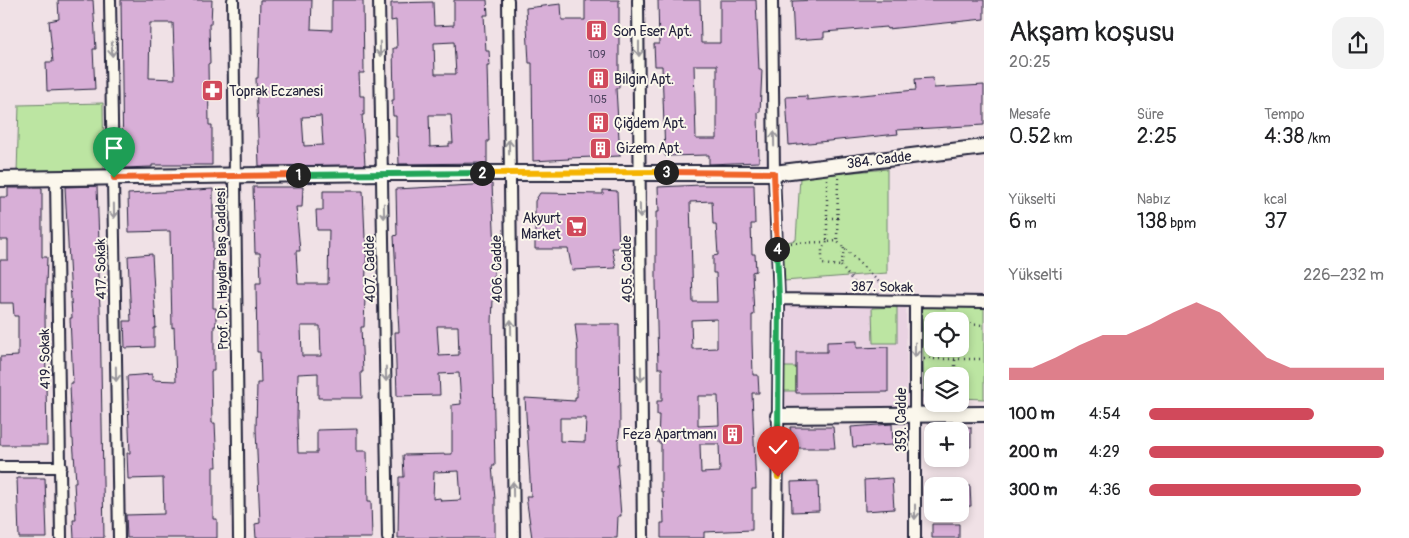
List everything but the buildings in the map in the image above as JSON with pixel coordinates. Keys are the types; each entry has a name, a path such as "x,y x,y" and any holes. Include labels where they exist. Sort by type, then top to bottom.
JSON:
{"street":[{"name":"417. Sokak","path":"110,0 119,538"},
{"name":"Prof. Dr. Haydar Baş Caddesi","path":"233,0 240,538"},
{"name":"407. Cadde","path":"379,0 388,538"},
{"name":"406. Cadde","path":"508,0 514,538"},
{"name":"405. Cadde","path":"638,0 643,538"},
{"path":"772,0 774,173 779,299 777,538"},
{"name":"384. Cadde","path":"0,179 510,172 774,173 984,146"},
{"name":"419. Sokak","path":"56,179 61,538"},
{"name":"387. Sokak","path":"779,299 984,302"},
{"name":"359. Cadde","path":"914,538 915,301"},
{"path":"778,416 984,414"},
{"path":"0,467 61,467"}],"path":[{"path":"827,178 827,242 822,248 822,264 841,266 868,300"},
{"path":"838,178 837,241 897,301"},
{"path":"827,218 838,218"},
{"path":"786,243 837,241"},
{"path":"841,266 844,248"},
{"path":"969,324 984,325"},
{"path":"955,358 955,367"},
{"path":"915,359 984,359"}],"shaded area":[{"path":"783,303 906,307 907,408 785,413"}],"green space":[{"path":"103,103 104,172 17,173 19,105"},
{"path":"887,169 887,273 784,281 782,243 796,240 800,177"},
{"path":"922,306 984,307 984,399 969,398 969,367 924,367 924,398"},
{"path":"897,307 897,343 873,343 872,308"},
{"path":"784,367 796,367 796,391 784,391"}],"place":[{"name":"Son Eser Apt.","path":"597,31"},
{"name":"Bilgin Apt.","path":"598,79"},
{"name":"Toprak Eczanesi","path":"213,91"},
{"name":"Çiğdem Apt.","path":"598,123"},
{"name":"Gizem Apt.","path":"600,148"},
{"name":"Akyurt Market","path":"577,226"},
{"name":"Feza Apartmanı","path":"733,434"}],"route":[{"path":"114,178 383,173 774,173 779,299 778,477"}]}
